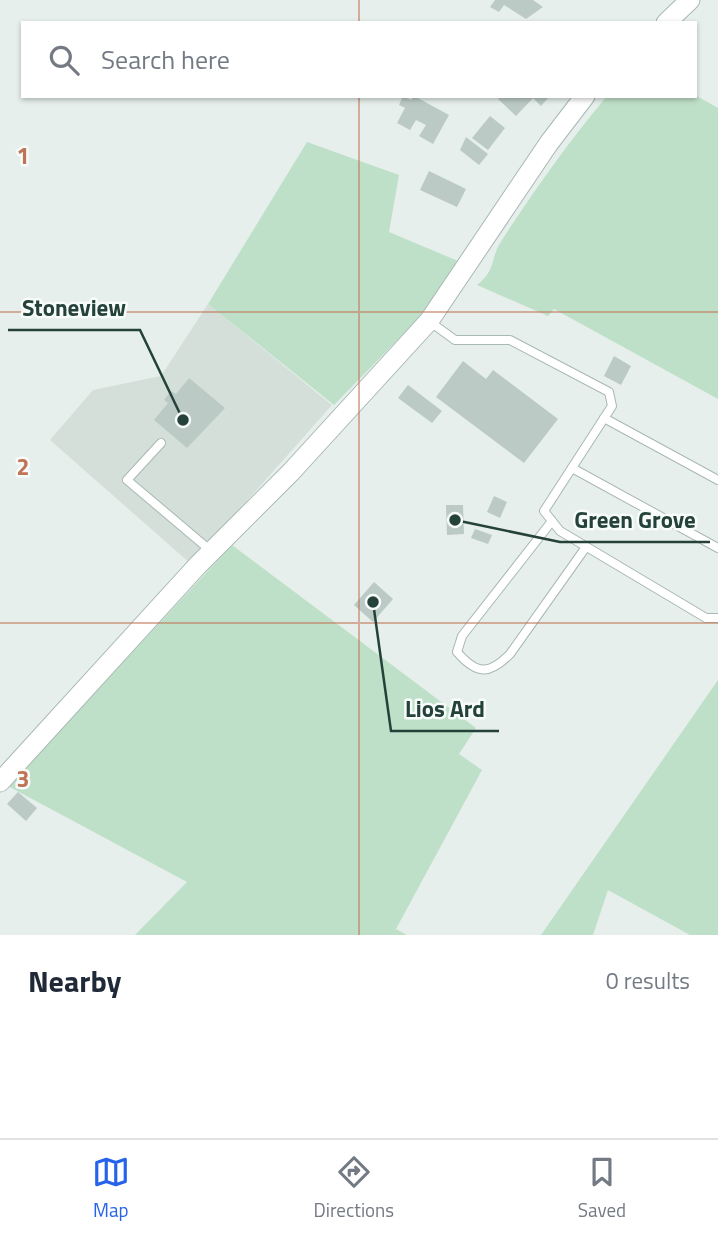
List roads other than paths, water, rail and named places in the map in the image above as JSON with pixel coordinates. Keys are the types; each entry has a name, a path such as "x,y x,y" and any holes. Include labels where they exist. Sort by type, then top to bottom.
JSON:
{"street":[{"path":"668,21 690,0"},
{"path":"0,782 211,551 291,472 429,321 549,143 583,98"}],"lane":[{"path":"429,321 455,341 510,340 586,379 612,397 612,406 544,511 560,531 586,547 706,618 718,618"},
{"path":"604,418 718,480"},
{"path":"161,443 127,480 211,551"},
{"path":"572,468 718,548"},
{"path":"552,521 462,636 457,652 470,666 484,670 496,667 510,654 586,547"}],"place":[{"name":"Stoneview","path":"183,420"},
{"name":"Green Grove","path":"455,520"},
{"name":"Lios Ard","path":"373,602"}]}
